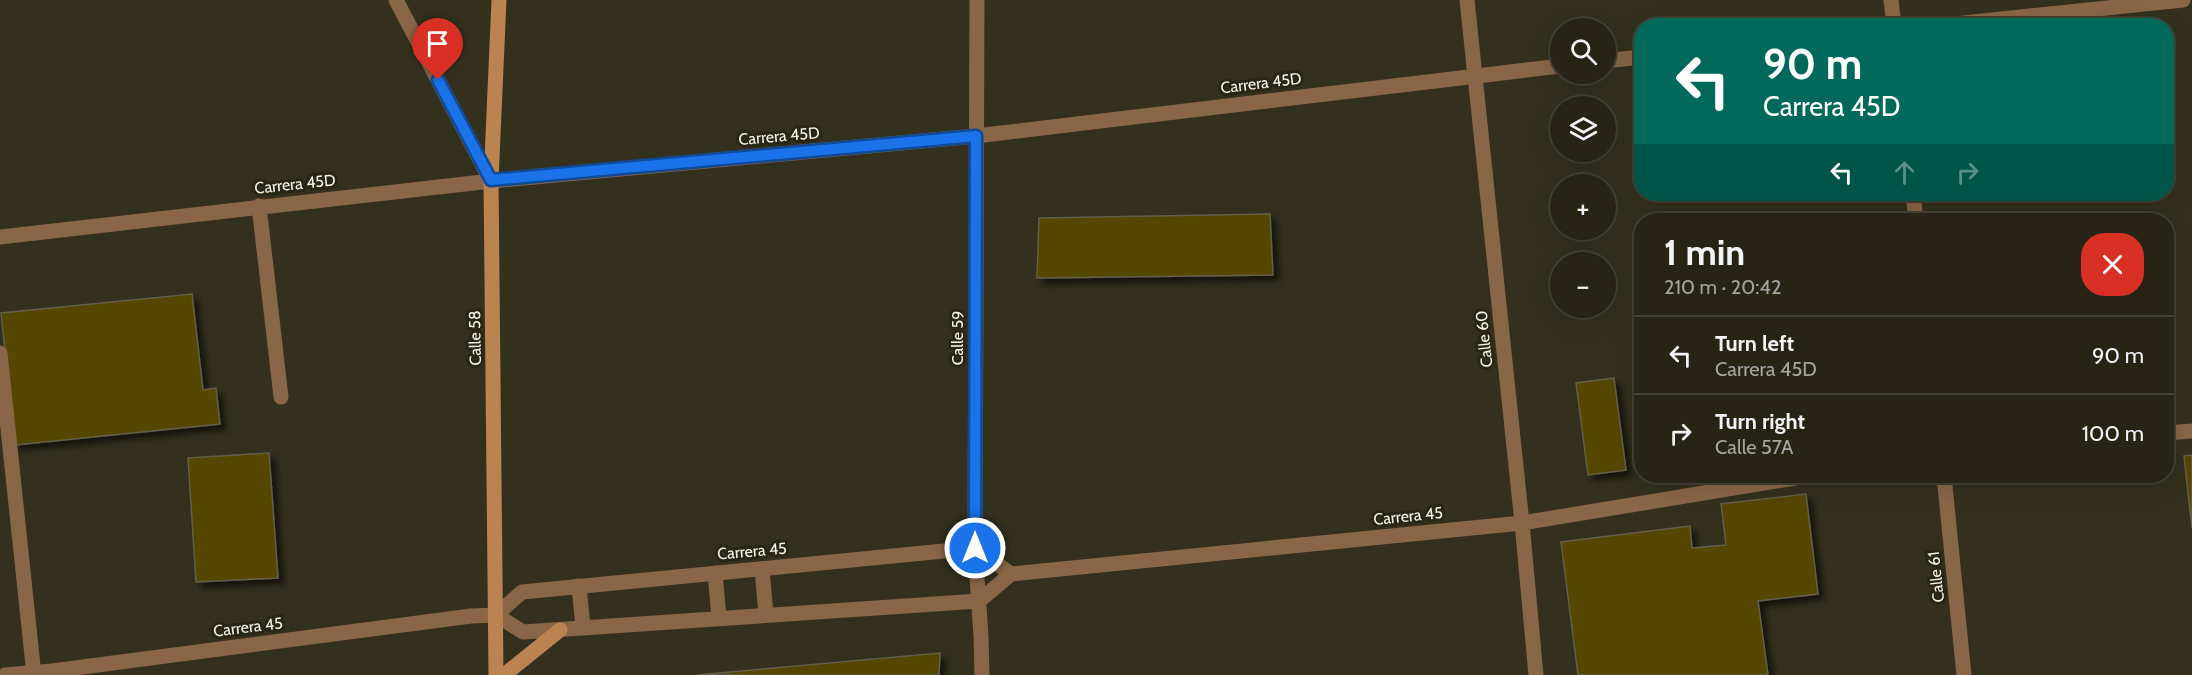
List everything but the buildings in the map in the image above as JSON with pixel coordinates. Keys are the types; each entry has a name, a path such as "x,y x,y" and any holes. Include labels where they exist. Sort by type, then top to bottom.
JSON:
{"main road":[{"name":"Calle 58","path":"496,675 491,180 499,0"},
{"path":"504,675 560,630"}],"street":[{"path":"396,0 491,180"},
{"name":"Calle 59","path":"977,0 975,548 982,675"},
{"name":"Calle 60","path":"1467,0 1536,675"},
{"path":"1891,0 1893,18"},
{"path":"2011,18 2183,0"},
{"path":"1616,60 1634,58"},
{"name":"Carrera 45D","path":"0,237 491,180 976,136 1550,67"},
{"path":"259,206 281,397"},
{"path":"0,353 34,674"},
{"path":"2174,433 2192,431"},
{"name":"Carrera 45","path":"1011,574 1522,523 1765,483"},
{"name":"Calle 61","path":"1945,483 1964,675"},
{"path":"496,615 523,632 979,600 1011,574 975,548"},
{"name":"Carrera 45","path":"5,675 34,674 471,616 496,615 522,592 975,548"},
{"path":"762,569 766,615"},
{"path":"715,573 719,618"},
{"path":"579,586 583,627"}],"route":[{"path":"438,80 491,180 976,136 975,548"}]}
